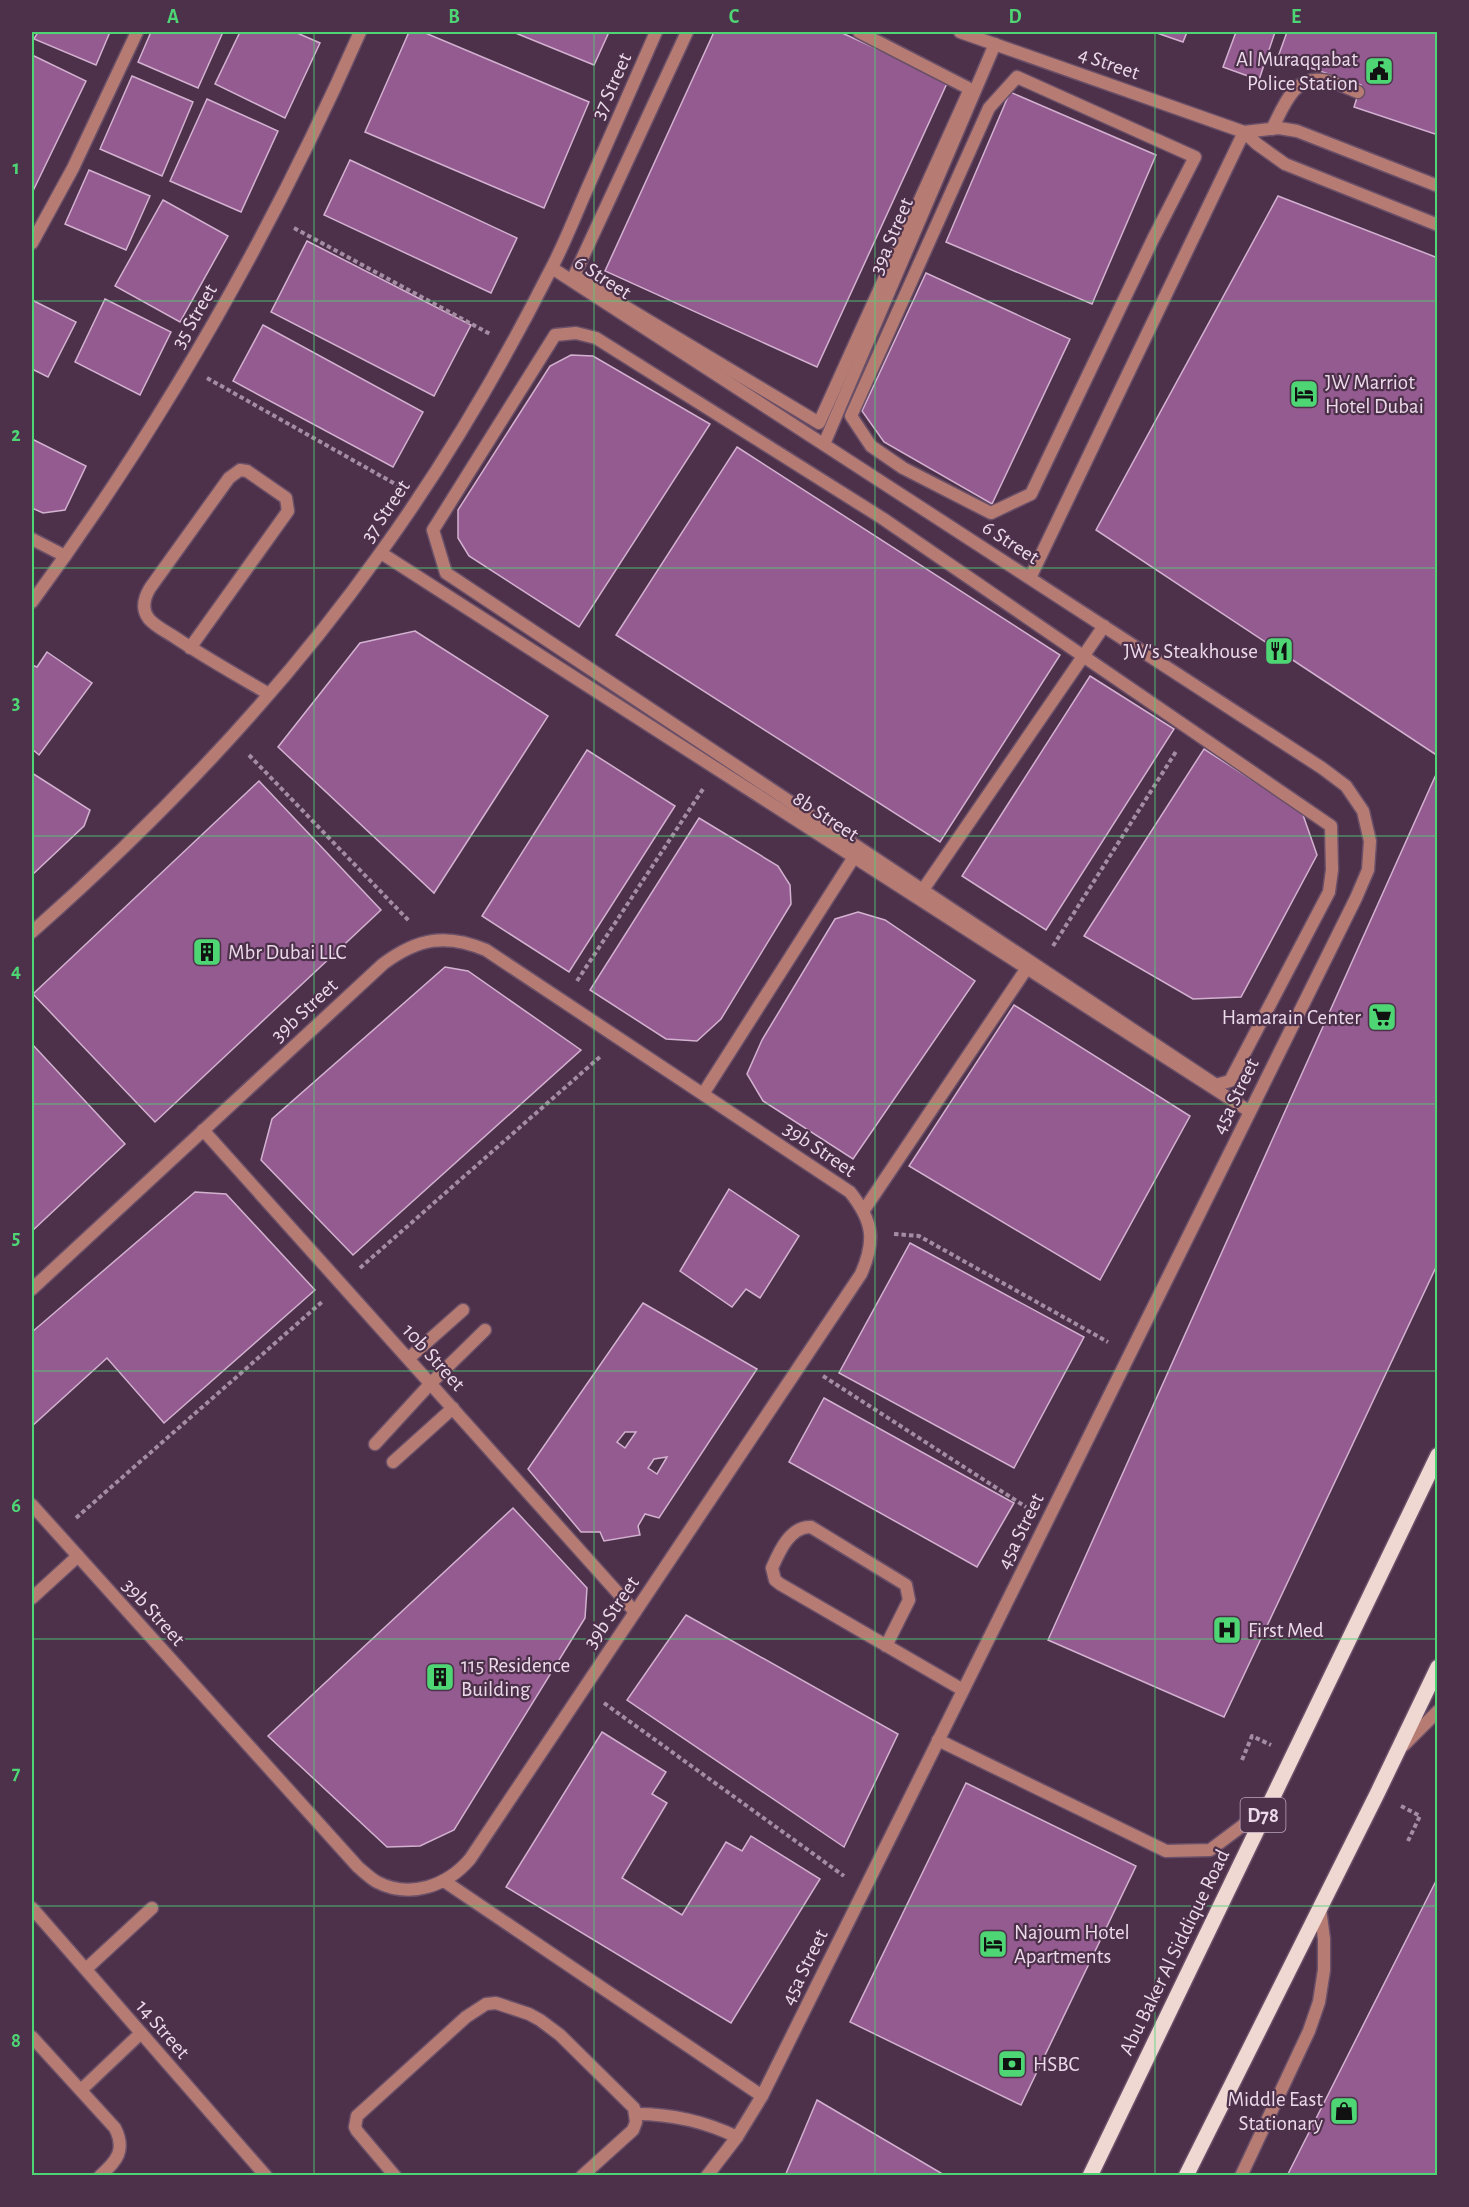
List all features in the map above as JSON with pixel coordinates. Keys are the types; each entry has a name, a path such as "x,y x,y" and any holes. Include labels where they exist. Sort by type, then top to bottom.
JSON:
{"main road":[{"name":"Abu Baker Al Siddique Road","path":"1089,2175 1437,1455"},
{"path":"1186,2175 1320,1908 1437,1667"}],"street":[{"path":"32,243 74,168 137,32"},
{"name":"35 Street","path":"32,602 139,446 187,367 272,216 331,98 360,32"},
{"name":"37 Street","path":"32,932 125,847 231,737 269,694 381,553 466,422 511,346 552,268 656,32"},
{"path":"687,32 574,276 819,423 970,89 859,32"},
{"name":"4 Street","path":"960,32 1244,132 1285,164 1437,225"},
{"name":"39a Street","path":"824,444 995,44"},
{"path":"1017,77 1195,157 1153,239 1031,494 991,513 903,468 871,447 851,416 989,108 1017,77"},
{"path":"1272,129 1289,96 1302,82 1322,80 1358,92"},
{"name":"4 Street","path":"1244,132 1272,129 1297,131 1437,186"},
{"path":"1030,578 1244,132"},
{"name":"6 Street","path":"552,268 1322,768 1346,786 1363,812 1370,841 1368,870 1356,898"},
{"path":"864,1210 1033,968 1216,1085 1230,1081 1329,892 1332,870 1331,826 1190,729 1083,656 882,518 596,338 576,333 555,335 433,530 446,573 920,894 1083,656 1104,626"},
{"path":"190,648 288,511 286,498 247,471 240,470 229,478 145,597 144,608 148,618 190,648 269,694"},
{"path":"32,539 65,556"},
{"name":"8b Street","path":"381,553 854,857 920,894 1249,1112"},
{"path":"703,1094 854,857"},
{"name":"45a Street","path":"707,2175 737,2137 762,2096 1356,898"},
{"name":"39b Street","path":"32,1289 383,964 411,946 427,941 467,942 486,950 850,1192 864,1210 871,1232 870,1253 861,1274 470,1859 459,1872 444,1881 422,1889 398,1889 376,1882 358,1867 32,1505"},
{"name":"10b Street","path":"203,1130 635,1612"},
{"path":"409,1358 463,1310"},
{"path":"375,1444 431,1383 485,1330"},
{"path":"393,1462 453,1408"},
{"path":"886,1646 909,1600 906,1585 811,1527 803,1526 796,1530 772,1568 775,1580 886,1646 963,1690"},
{"path":"32,1598 78,1556"},
{"path":"1396,1752 1437,1711"},
{"path":"938,1740 1166,1851 1210,1850 1266,1808"},
{"path":"444,1881 762,2096"},
{"name":"14 Street","path":"32,1908 266,2175"},
{"path":"86,1970 152,1908"},
{"path":"1241,2175 1309,2031 1319,2001 1324,1970 1324,1939 1320,1908"},
{"path":"395,2175 357,2131 355,2127 357,2116 466,2017 486,2004 506,2005 529,2013 551,2027 630,2102 636,2114 633,2130 628,2137 582,2175"},
{"path":"81,2090 141,2033"},
{"path":"32,2037 115,2128 120,2137 117,2158 100,2175"},
{"path":"636,2114 662,2114 688,2118 737,2137"}],"path":[{"path":"272,216 511,346"},
{"path":"187,367 418,497"},
{"path":"1033,968 1190,729"},
{"path":"231,737 427,941"},
{"path":"563,1002 716,769"},
{"path":"871,1232 919,1236 1130,1354"},
{"path":"802,1363 1047,1521"},
{"path":"584,1689 864,1890"},
{"path":"1242,1760 1252,1736"},
{"path":"1408,1841 1420,1816"}],"building":[{"path":"38,32 110,32 96,65 34,39"},
{"path":"151,32 223,32 198,88 138,62"},
{"path":"240,32 295,32 320,43 285,118 215,84"},
{"path":"409,32 423,32 589,102 544,208 365,132"},
{"path":"513,32 609,32 594,65"},
{"path":"714,32 840,32 948,81 817,367 605,271"},
{"path":"1154,32 1187,32 1183,42"},
{"path":"1236,32 1275,32 1259,80 1223,67"},
{"name":"Al Muraqqabat Police Station","path":"1287,32 1438,32 1438,135 1354,107 1361,85 1278,57"},
{"path":"32,55 86,81 32,193"},
{"path":"132,76 193,102 162,176 100,149"},
{"path":"1010,92 1156,155 1092,304 946,242"},
{"path":"207,99 278,131 241,212 170,181"},
{"path":"350,160 517,238 491,293 324,215"},
{"path":"89,170 150,196 126,250 65,224"},
{"name":"JW Marriot Hotel Dubai","path":"1278,196 1438,258 1438,756 1096,530"},
{"path":"163,200 228,236 180,322 115,286"},
{"path":"307,241 471,325 434,396 271,312"},
{"path":"926,273 1070,339 992,504 884,442 862,411"},
{"path":"105,299 171,332 140,395 75,362"},
{"path":"32,300 76,322 48,377 32,369"},
{"path":"263,325 423,412 393,467 233,381"},
{"path":"571,355 593,356 710,424 579,627 469,556 458,538 458,510 550,366"},
{"path":"32,439 86,466 65,510 43,513 32,508"},
{"path":"737,447 1060,655 940,842 616,635"},
{"path":"415,631 548,716 434,893 278,747 360,643"},
{"path":"47,652 92,683 39,755 32,749 32,665 37,667"},
{"path":"1090,676 1174,729 1046,930 962,876"},
{"path":"1204,749 1302,812 1317,855 1241,997 1193,999 1084,936"},
{"path":"587,750 675,806 569,972 482,916"},
{"name":"Hamarain Center","path":"1438,770 1438,1263 1224,1717 1048,1640"},
{"path":"32,773 90,810 84,826 32,875"},
{"name":"Mbr Dubai LLC","path":"259,781 381,910 155,1122 33,994"},
{"path":"699,818 778,866 790,885 791,904 721,1019 697,1041 666,1039 590,990"},
{"path":"858,912 885,920 975,981 853,1159 763,1101 747,1074 762,1040 835,919"},
{"path":"445,967 468,971 581,1050 353,1255 261,1160 272,1119"},
{"path":"1014,1005 1190,1116 1100,1280 909,1166"},
{"path":"32,1044 125,1144 32,1231"},
{"path":"729,1189 799,1236 760,1298 746,1289 732,1307 680,1271"},
{"path":"195,1192 226,1194 315,1290 164,1423 107,1358 32,1426 32,1332"},
{"path":"910,1243 1084,1337 1014,1468 839,1373"},
{"path":"643,1303 757,1369 659,1518 645,1514 638,1526 640,1535 604,1541 600,1532 581,1532 528,1469","holes":["625,1432 636,1432 625,1448 617,1442","667,1457 657,1474 648,1468 654,1459"]},
{"path":"824,1398 1014,1503 977,1567 789,1462"},
{"name":"115 Residence Building","path":"513,1508 587,1588 585,1618 454,1830 420,1846 387,1847 268,1736"},
{"path":"686,1615 898,1734 844,1847 627,1700"},
{"path":"602,1732 666,1772 652,1794 667,1803 622,1878 682,1915 726,1842 742,1851 751,1836 820,1879 731,2023 506,1887"},
{"name":"Najoum Hotel Apartments","path":"966,1783 1136,1866 1021,2105 850,2022"},
{"path":"1438,1877 1438,2176 1287,2176"},
{"path":"817,2100 946,2176 785,2176"}],"place":[{"name":"Al Muraqqabat Police Station","path":"1379,71"},
{"name":"JW Marriot Hotel Dubai","path":"1304,394"},
{"name":"JW's Steakhouse","path":"1279,651"},
{"name":"Mbr Dubai LLC","path":"207,952"},
{"name":"Hamarain Center","path":"1382,1017"},
{"name":"First Med","path":"1227,1630"},
{"name":"115 Residence Building","path":"440,1677"},
{"name":"Najoum Hotel Apartments","path":"993,1944"},
{"name":"HSBC","path":"1012,2064"},
{"name":"Middle East Stationary","path":"1344,2111"}]}
